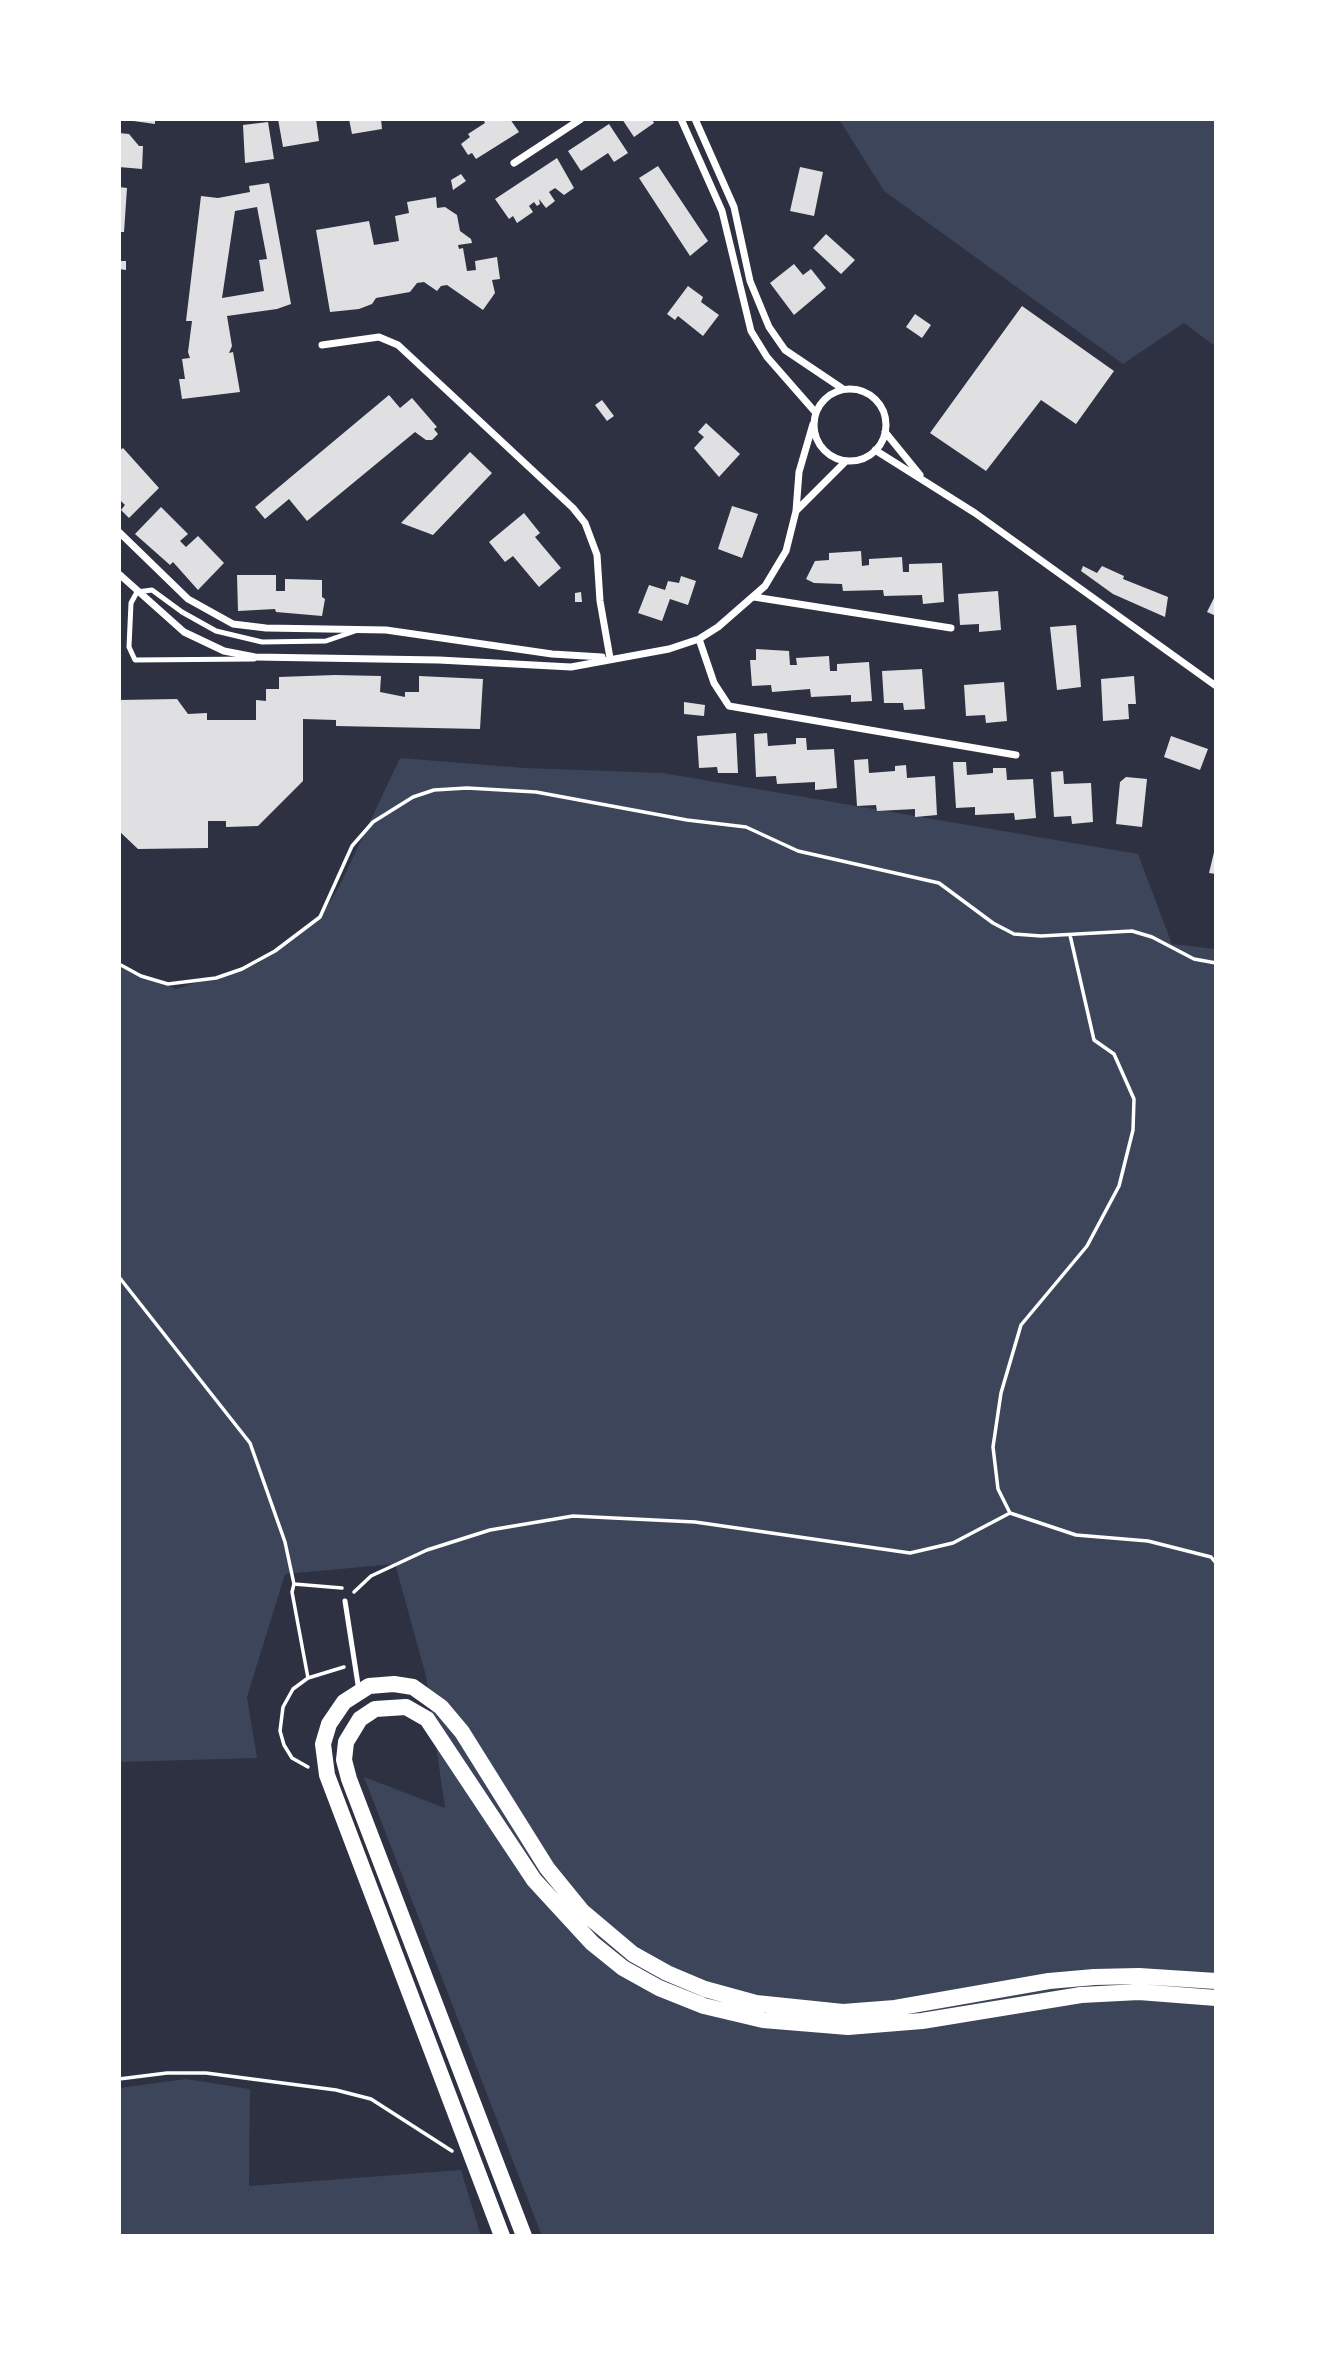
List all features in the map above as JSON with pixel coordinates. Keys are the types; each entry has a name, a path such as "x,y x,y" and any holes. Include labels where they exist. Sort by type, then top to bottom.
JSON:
{"main road":[{"path":"502,2236 326,1770 323,1744 329,1724 344,1702 369,1686 394,1684 413,1688 431,1698 453,1718 547,1868 582,1911 634,1954 667,1973 705,1989 756,2003 843,2012 895,2008 1049,1981 1083,1978 1139,1976 1216,1981"},
{"path":"359,1691 366,1714"},
{"path":"524,2236 344,1760 350,1732 366,1714 385,1706 400,1706 427,1719 534,1880 565,1916 623,1968 659,1988 704,2006 763,2021 848,2027 922,2021 1081,1995 1139,1992 1216,1998"}],"street":[{"path":"514,163 581,119"},
{"path":"681,119 722,211 751,331 767,357 816,413"},
{"path":"695,119 734,207 750,281 769,327 785,350 843,389"},
{"path":"322,345 379,337 398,345 573,508 585,523 597,555 600,601 610,658"},
{"path":"119,574 173,625 224,650 271,659 439,660 571,667 669,649 699,639 765,586 786,551 796,511 799,472 816,413 830,394 843,389 857,390 871,396 881,407 885,432 925,481"},
{"path":"813,424 823,449 846,461 858,460 876,450 885,432"},
{"path":"876,450 925,481 1216,686"},
{"path":"796,511 846,461"},
{"path":"119,532 188,600 233,624 265,628 409,632 552,654 610,658"},
{"path":"754,597 951,628"},
{"path":"699,639 714,683 729,706 1016,755"}],"lane":[{"path":"271,659 135,660 129,647 131,603 137,592 152,590 202,623 246,640 288,643 326,641 360,629"},
{"path":"345,1601 352,1665 359,1691"}],"path":[{"path":"119,964 154,981 168,984 215,978 242,969 275,951 320,917 352,846 373,822 413,797 434,790 467,788 536,792 687,820 746,827 798,851 939,883 1010,933 1030,936 1132,930 1194,958 1216,962"},
{"path":"1070,935 1094,1040 1114,1054 1133,1099 1133,1130 1119,1186 1087,1246 1021,1325 1001,1393 993,1447 998,1489 1010,1513 1076,1535 1148,1541 1211,1557 1216,1563"},
{"path":"119,1277 250,1444 285,1542 308,1678"},
{"path":"345,1601 371,1576 427,1550 490,1530 573,1516 695,1522 910,1553 953,1543 1010,1513"},
{"path":"294,1584 357,1589"},
{"path":"326,1770 300,1764 292,1758 280,1731 283,1707 293,1689 308,1678 324,1671 352,1665"},
{"path":"119,2079 167,2073 206,2073 336,2090 370,2099 446,2149 474,2160"}],"shaded area":[{"path":"839,119 1216,119 1216,347 1184,323 1123,364 884,191"},
{"path":"400,758 525,768 663,773 1138,854 1172,944 1216,949 1216,2236 542,2236 364,1777 445,1808 426,1676 395,1564 285,1574 247,1697 257,1758 119,1762 119,964 176,989 258,963 317,922 339,887"},
{"path":"186,2079 250,2089 249,2186 461,2170 481,2236 119,2236 119,2088"}],"building":[{"path":"119,119 155,119 155,124"},
{"path":"278,119 316,119 319,141 283,147"},
{"path":"349,119 381,119 382,129 352,134"},
{"path":"483,119 510,119 519,132 476,159 472,153 468,155 461,144 470,137 468,134 485,123"},
{"path":"622,119 652,119 654,123 634,137"},
{"path":"268,122 274,159 245,163 243,125"},
{"path":"609,124 628,153 614,162 608,153 581,171 568,151"},
{"path":"119,133 129,134 139,146 143,146 142,169 119,167"},
{"path":"557,158 574,188 564,195 555,188 549,192 555,201 546,208 539,199 540,204 537,206 534,202 529,206 533,212 517,223 513,216 509,219 495,199"},
{"path":"658,166 708,241 690,256 639,178"},
{"path":"800,167 823,172 814,216 790,211"},
{"path":"461,174 466,181 453,190 451,180"},
{"path":"269,183 291,304 277,309 227,316 232,346 229,353 233,352 240,392 182,399 179,379 185,379 182,359 190,358 188,352 192,321 186,321 201,196 218,198 250,192 249,186","holes":["257,207 267,259 259,260 264,291 222,298 235,211"]},
{"path":"119,187 127,188 124,232 119,232"},
{"path":"436,197 437,208 445,207 457,215 460,231 471,239 472,243 458,245 459,249 463,248 467,271 476,270 475,261 497,257 500,279 492,280 495,293 483,310 447,285 441,286 437,291 424,282 417,283 410,292 376,298 372,304 359,309 330,312 316,230 369,221 374,245 399,241 395,216 409,213 407,202"},
{"path":"826,234 855,260 841,274 813,248"},
{"path":"119,261 126,261 126,270 119,269"},
{"path":"794,264 803,275 811,269 826,288 794,315 770,283"},
{"path":"688,286 703,297 701,302 719,315 703,336 678,316 675,320 667,314"},
{"path":"1022,306 1114,371 1076,424 1041,400 986,471 930,433"},
{"path":"915,314 931,325 922,338 906,327"},
{"path":"389,395 400,408 412,398 437,427 434,429 438,434 432,440 426,440 415,432 307,521 289,499 265,519 255,507"},
{"path":"602,400 614,416 607,421 595,405"},
{"path":"706,423 740,454 719,477 694,448 704,437 698,432"},
{"path":"123,448 159,488 129,518 121,510 125,505 119,499 119,451"},
{"path":"470,452 492,473 433,535 401,523"},
{"path":"732,506 758,514 742,558 718,549"},
{"path":"161,507 188,534 180,541 186,547 198,536 224,563 198,590 173,562 170,565 135,534"},
{"path":"524,513 540,533 535,537 561,568 539,587 513,556 505,562 489,542"},
{"path":"861,551 862,566 869,565 869,559 902,557 903,572 909,572 909,564 942,563 944,602 923,604 922,595 884,596 883,590 843,591 842,584 814,583 806,579 815,561 829,560 829,553"},
{"path":"1083,566 1097,573 1102,566 1124,576 1123,579 1168,597 1165,617 1113,594 1081,571"},
{"path":"237,575 276,575 276,591 285,591 285,579 322,580 322,597 325,599 322,616 276,612 275,609 238,611"},
{"path":"681,576 696,581 688,605 670,599 662,621 638,613 649,585 665,590 668,581 679,583"},
{"path":"998,591 1001,630 979,632 979,624 960,625 958,594"},
{"path":"581,592 582,602 575,602 575,593"},
{"path":"1216,594 1216,616 1207,612"},
{"path":"1076,625 1081,687 1057,690 1050,627"},
{"path":"756,649 789,651 790,665 797,665 796,658 829,656 830,671 837,671 837,664 869,662 872,701 851,702 851,695 811,697 810,689 772,692 771,685 752,686 750,660 756,660"},
{"path":"922,669 925,709 904,710 903,703 884,703 882,671"},
{"path":"381,676 380,692 405,697 405,692 419,692 419,676 483,679 480,729 336,726 336,720 303,719 303,781 258,826 226,827 226,821 208,821 208,848 138,849 119,831 119,700 177,699 188,714 207,713 207,720 256,720 256,700 266,701 266,689 279,689 279,677"},
{"path":"1134,676 1136,704 1128,704 1129,719 1103,721 1101,679"},
{"path":"1004,682 1007,721 986,723 985,715 966,716 964,685"},
{"path":"684,702 705,705 704,716 684,714"},
{"path":"736,733 738,773 718,773 717,767 699,768 697,736"},
{"path":"767,733 768,746 796,744 796,738 806,738 807,750 834,749 837,788 815,790 815,782 777,784 776,776 756,777 754,734"},
{"path":"1171,736 1208,749 1200,770 1164,757"},
{"path":"868,759 869,773 895,771 895,766 906,765 907,778 935,776 937,815 915,817 915,809 877,811 876,805 857,806 854,760"},
{"path":"953,762 966,762 967,775 993,773 993,768 1006,768 1007,780 1033,779 1036,818 1015,820 1014,813 975,815 975,807 956,808"},
{"path":"1063,771 1064,784 1091,783 1093,822 1072,824 1071,816 1054,817 1051,772"},
{"path":"1126,777 1147,779 1142,827 1116,824 1120,782"},
{"path":"1216,848 1216,874 1209,873"}]}
